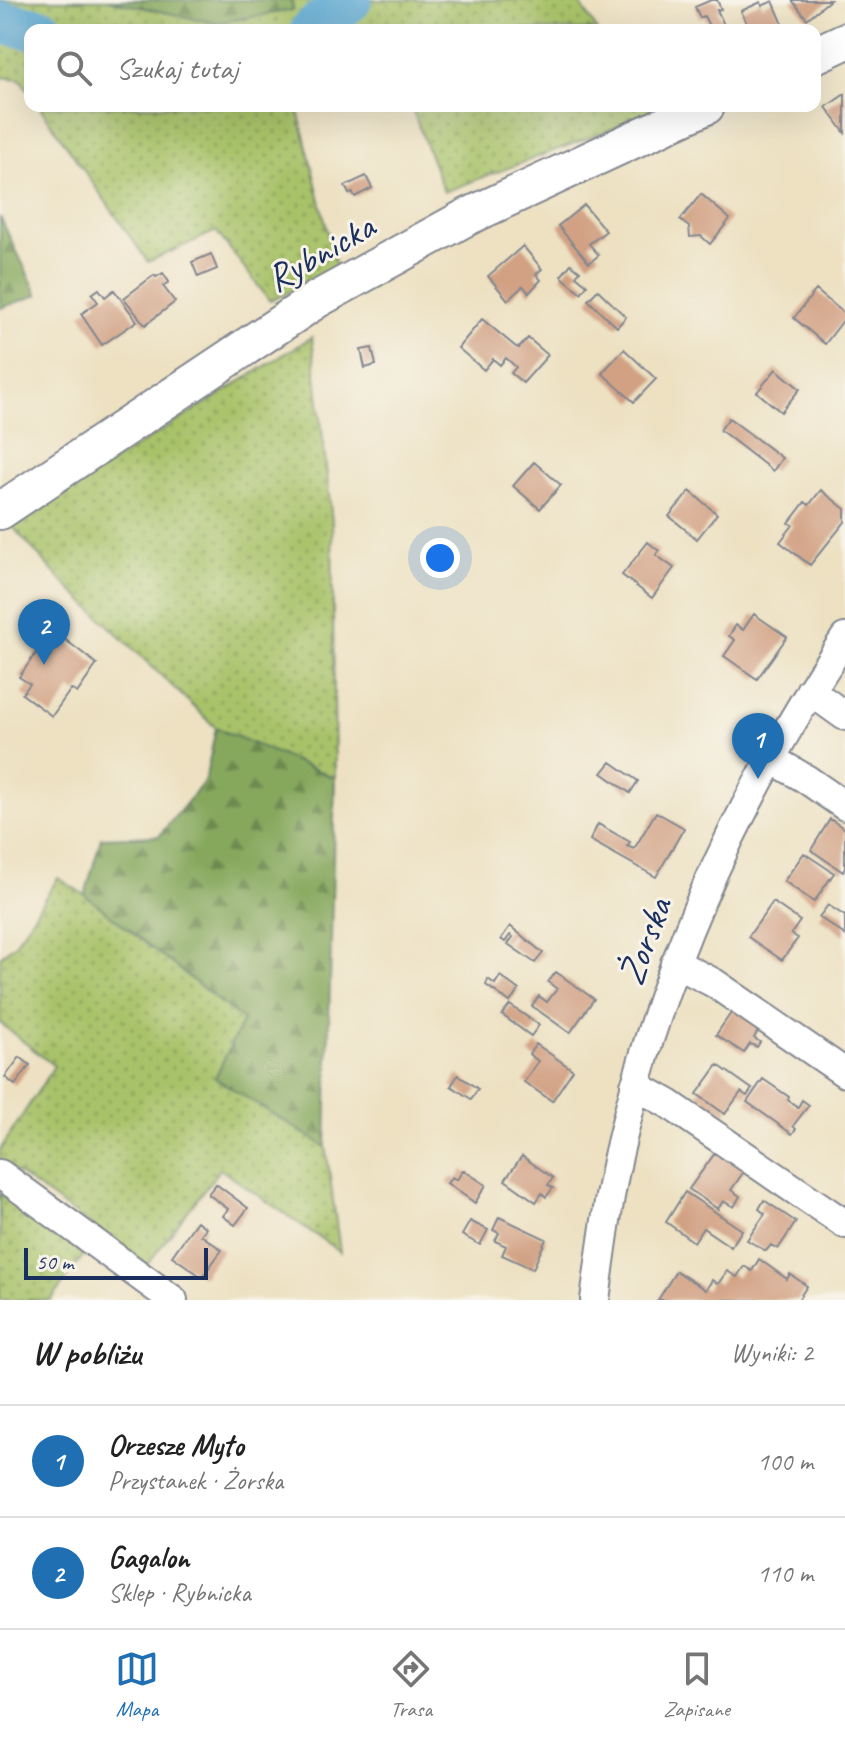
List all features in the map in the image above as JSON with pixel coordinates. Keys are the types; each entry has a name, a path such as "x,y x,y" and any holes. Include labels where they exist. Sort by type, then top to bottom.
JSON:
{"main road":[{"path":"821,52 845,41"},
{"name":"Rybnicka","path":"0,511 316,300 465,218 693,112"}],"street":[{"name":"Żorska","path":"595,1300 610,1198 635,1085 675,963 731,830 770,758 845,638"},
{"path":"810,691 845,716"},
{"path":"770,758 845,806"},
{"path":"675,963 714,983 845,1073"},
{"path":"635,1085 669,1104 845,1224"},
{"path":"0,1174 173,1300"}],"green space":[{"path":"0,0 108,0 215,23 293,10 291,0 578,0 593,24 24,24 24,85 20,79 0,77"},
{"path":"108,0 291,0 293,10 215,23"},
{"path":"43,112 298,112 337,270 270,301 216,231 148,262"},
{"path":"413,112 652,114 444,192"},
{"path":"0,217 38,295 0,308"},
{"path":"312,337 332,522 335,778 216,728 59,578 11,525"},
{"path":"216,728 335,778 326,1147 215,1078 243,1020 85,895 101,838 159,836 205,781"},
{"path":"58,878 85,895 243,1020 215,1078 326,1147 340,1252 220,1169 147,1265 0,1161 0,1150 54,1066 0,1023 0,957 15,944"},
{"path":"0,1193 86,1252 51,1300 0,1300"}],"building":[{"path":"717,0 721,9 717,10 724,24 708,24 704,16 700,18 695,7"},
{"path":"792,0 830,0 807,19"},
{"path":"773,1 783,24 747,24 741,11 761,2 762,6"},
{"path":"845,94 845,133 826,107"},
{"path":"366,176 372,188 355,197 353,193 349,194 345,186"},
{"path":"701,194 730,219 710,244 701,236 690,237 689,227 680,220"},
{"path":"584,205 606,231 589,244 599,255 589,263 558,226"},
{"path":"523,246 542,269 536,274 541,280 529,293 523,286 508,300 488,276"},
{"path":"211,254 217,269 198,277 192,262"},
{"path":"571,264 580,271 576,276 587,285 581,293 561,276"},
{"path":"163,273 169,282 163,286 175,302 145,325 124,298 154,275"},
{"path":"99,289 105,297 114,290 137,321 102,345 81,314 98,302 92,294"},
{"path":"598,290 626,317 617,327 588,300"},
{"path":"816,290 845,314 825,344 794,318"},
{"path":"482,319 516,347 519,348 528,338 548,355 523,383 511,373 516,367 506,358 500,365 493,359 484,370 458,348"},
{"path":"372,348 376,365 365,368 361,350"},
{"path":"624,349 656,379 634,402 602,373"},
{"path":"776,369 800,389 781,412 757,392"},
{"path":"729,418 782,458 773,471 720,430"},
{"path":"534,462 561,485 540,509 513,486"},
{"path":"821,490 845,509 845,522 810,565 780,542 793,525 789,523 805,502 809,505"},
{"path":"690,491 717,514 697,539 669,516"},
{"path":"648,542 659,551 656,555 674,568 652,598 622,575"},
{"path":"754,614 787,637 757,679 724,656 735,640 729,636 736,625 743,630"},
{"path":"63,638 97,664 77,693 71,689 52,716 22,694 30,684 19,677 39,649 50,656"},
{"path":"611,762 638,781 630,793 602,773"},
{"path":"656,812 684,828 656,877 590,840 598,824 630,842 627,846 634,849"},
{"path":"830,819 845,829 843,872 811,850"},
{"path":"804,853 834,873 814,902 784,881"},
{"path":"773,902 800,921 791,934 798,938 782,960 748,937"},
{"path":"828,905 845,916 845,935 819,917"},
{"path":"510,926 543,953 535,963 508,944 513,937 510,935 505,942 501,939"},
{"path":"556,972 594,999 570,1033 532,1006 539,996 547,1002 557,989 548,982"},
{"path":"500,976 519,990 510,1002 486,985 488,979 495,984"},
{"path":"510,1005 539,1025 531,1036 502,1015"},
{"path":"735,1007 762,1024 754,1038 760,1042 757,1047 750,1044 744,1053 716,1035"},
{"path":"536,1044 573,1070 552,1101 524,1082 538,1061 529,1054"},
{"path":"20,1057 30,1065 15,1085 5,1077"},
{"path":"718,1065 752,1089 747,1096 741,1092 725,1114 697,1094"},
{"path":"458,1075 478,1089 471,1099 451,1086"},
{"path":"763,1079 798,1107 802,1100 809,1105 793,1126 796,1129 792,1134 747,1102"},
{"path":"718,1149 745,1170 731,1190 740,1196 734,1207 723,1201 718,1209 689,1189"},
{"path":"522,1156 553,1178 548,1185 553,1188 546,1197 542,1193 536,1202 505,1180"},
{"path":"463,1170 486,1185 475,1203 447,1183 452,1177 457,1180"},
{"path":"216,1184 248,1208 235,1225 223,1216 228,1209 208,1194"},
{"path":"685,1192 742,1230 731,1247 703,1228 694,1242 666,1222"},
{"path":"764,1200 796,1222 778,1249 771,1245 766,1251 747,1240 765,1214 759,1209"},
{"path":"499,1217 546,1239 533,1269 502,1255 506,1246 495,1241 499,1233 493,1230"},
{"path":"197,1221 206,1228 201,1235 222,1250 202,1277 172,1256"},
{"path":"470,1221 488,1230 480,1245 462,1235"},
{"path":"759,1259 787,1279 790,1274 807,1286 798,1300 658,1300 676,1271 706,1290 712,1280 718,1284 727,1271 737,1277 744,1266 752,1271"}],"waterway":[{"path":"320,24 350,0"},
{"path":"0,22 24,27"}],"place":[{"name":"Gagalon","path":"44,665"},
{"name":"Orzesze Myto","path":"758,779"}]}
